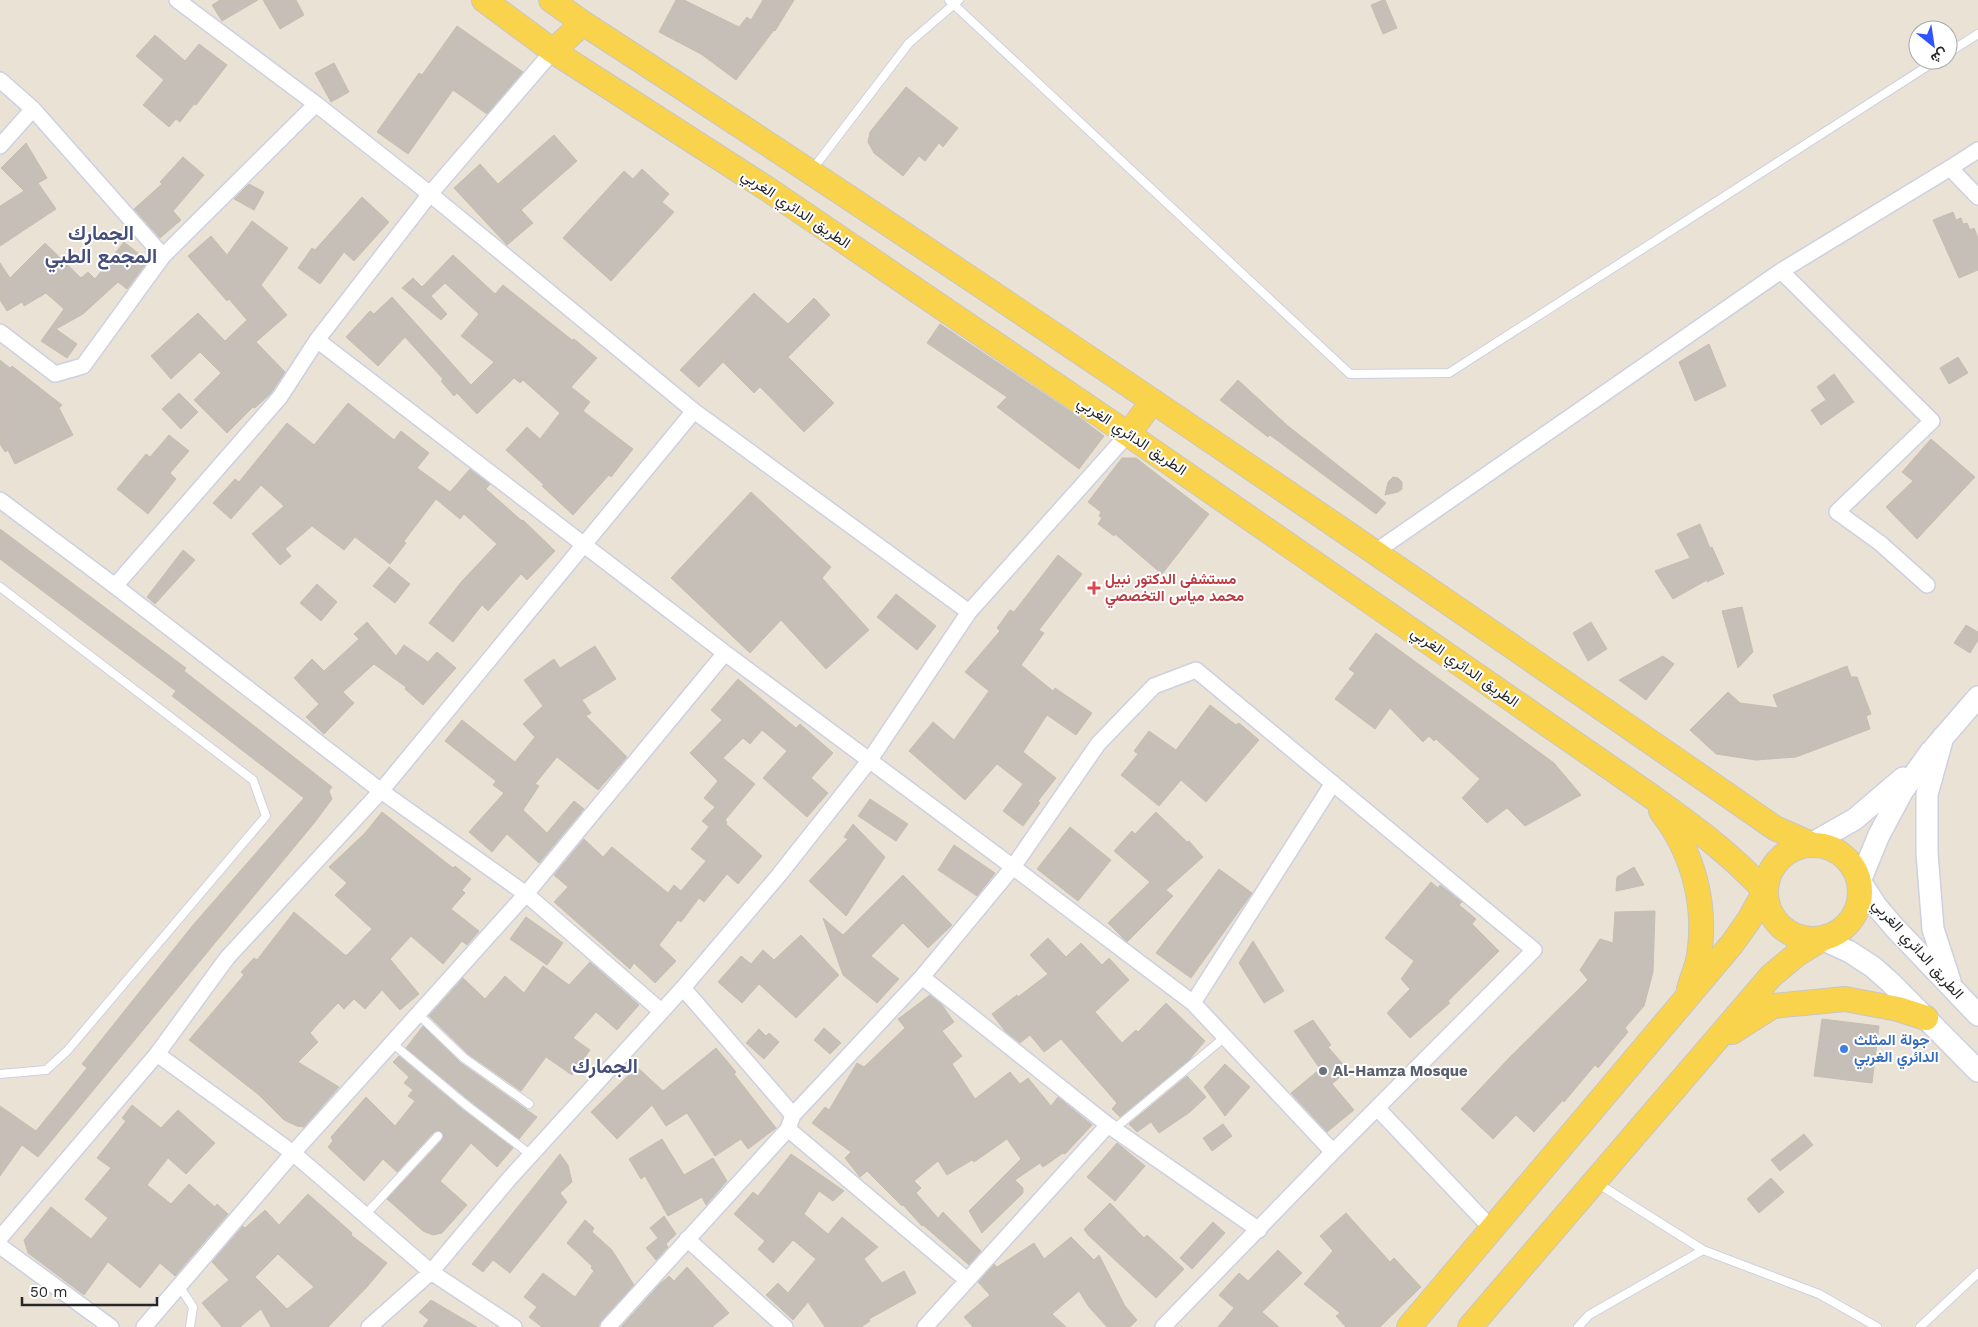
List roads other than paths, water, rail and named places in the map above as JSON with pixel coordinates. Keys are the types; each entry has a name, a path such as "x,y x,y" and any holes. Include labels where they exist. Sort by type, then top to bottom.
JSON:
{"main road":[{"name":"الطريق الدائري الغربي","path":"484,0 553,51 766,188 1128,434 1648,794 1718,844 1742,865 1765,891"},
{"path":"551,0 582,23 811,172 1153,401 1775,828 1811,844 1828,846 1843,854 1854,866 1860,881 1861,896 1857,911 1849,924 1836,934 1822,939 1796,955 1771,976 1470,1327"},
{"path":"553,51 582,23"},
{"path":"1128,434 1153,401"},
{"path":"1409,1327 1732,944 1749,920 1765,891 1768,876 1774,864 1785,854 1797,847 1811,844 1855,819 1894,787 1937,744 1978,697"},
{"path":"1860,881 1878,836 1902,792 1937,744"},
{"path":"1937,744 1927,794 1926,853 1932,929 1954,991"},
{"path":"1648,794 1675,829 1693,869 1697,886 1701,912 1699,956 1686,999"},
{"name":"الطريق الدائري الغربي","path":"1860,881 1877,907 1895,928 1978,1015"},
{"path":"1765,891 1767,905 1773,918 1782,928 1794,936 1822,939 1850,952 1873,967 1978,1070"},
{"path":"1710,1046 1773,1006 1845,999 1898,1009 1926,1018"}],"street":[{"path":"176,0 316,104 430,194 694,410 969,612"},
{"path":"115,586 280,397 317,340 430,194 553,51"},
{"path":"0,80 33,109 163,256"},
{"path":"0,332 55,374 83,366 163,256 316,104"},
{"path":"0,146 33,109"},
{"path":"1374,552 1781,271 1978,150"},
{"path":"1950,168 1978,197"},
{"path":"1781,271 1932,421 1838,512 1880,543 1926,585"},
{"path":"317,340 725,653 1193,1003 1333,1152"},
{"path":"0,1238 157,1054 227,958 381,790 585,545 694,410"},
{"path":"369,1327 432,1272 531,1155 683,988 779,875 869,761 969,612 1128,434"},
{"path":"0,500 381,790 526,894 661,1011"},
{"path":"144,1327 293,1153 526,894 725,653"},
{"path":"608,1327 922,977 1013,867 1098,744 1154,686 1196,670 1534,950 1378,1109 1333,1152 1163,1327"},
{"path":"1193,1003 1332,783"},
{"path":"922,977 1111,1127 1259,1230"},
{"path":"683,988 790,1122 967,1280"},
{"path":"157,1054 293,1153 432,1272 514,1327"},
{"path":"1378,1109 1492,1229"},
{"path":"925,1327 1111,1127"},
{"path":"687,1239 785,1327"},
{"path":"0,1246 111,1327"}],"lane":[{"path":"811,172 909,43 954,2 1350,374 1449,373 1921,70"},
{"path":"1958,47 1978,34"},
{"path":"0,587 253,780 266,816 66,1051 46,1070 0,1074"},
{"path":"418,1014 464,1058 529,1104"},
{"path":"1111,1127 1225,1037"},
{"path":"392,1043 466,1105 531,1155"},
{"path":"365,1215 438,1136"},
{"path":"1594,1182 1703,1250 1819,1294 1877,1327"},
{"path":"1578,1327 1589,1316 1703,1250"},
{"path":"1920,1327 1978,1273"},
{"path":"179,1286 193,1307 190,1327"}],"place":[{"name":"مستشفى الدكتور نبيل محمد مياس التخصصي","path":"1094,588"},
{"name":"جولة المثلث الدائري الغربي","path":"1844,1049"},
{"name":"Al-Hamza Mosque","path":"1323,1071"}],"district":[{"name":"الجمارك المجمع الطبي","path":"101,244"},
{"name":"الجمارك","path":"605,1066"}]}
